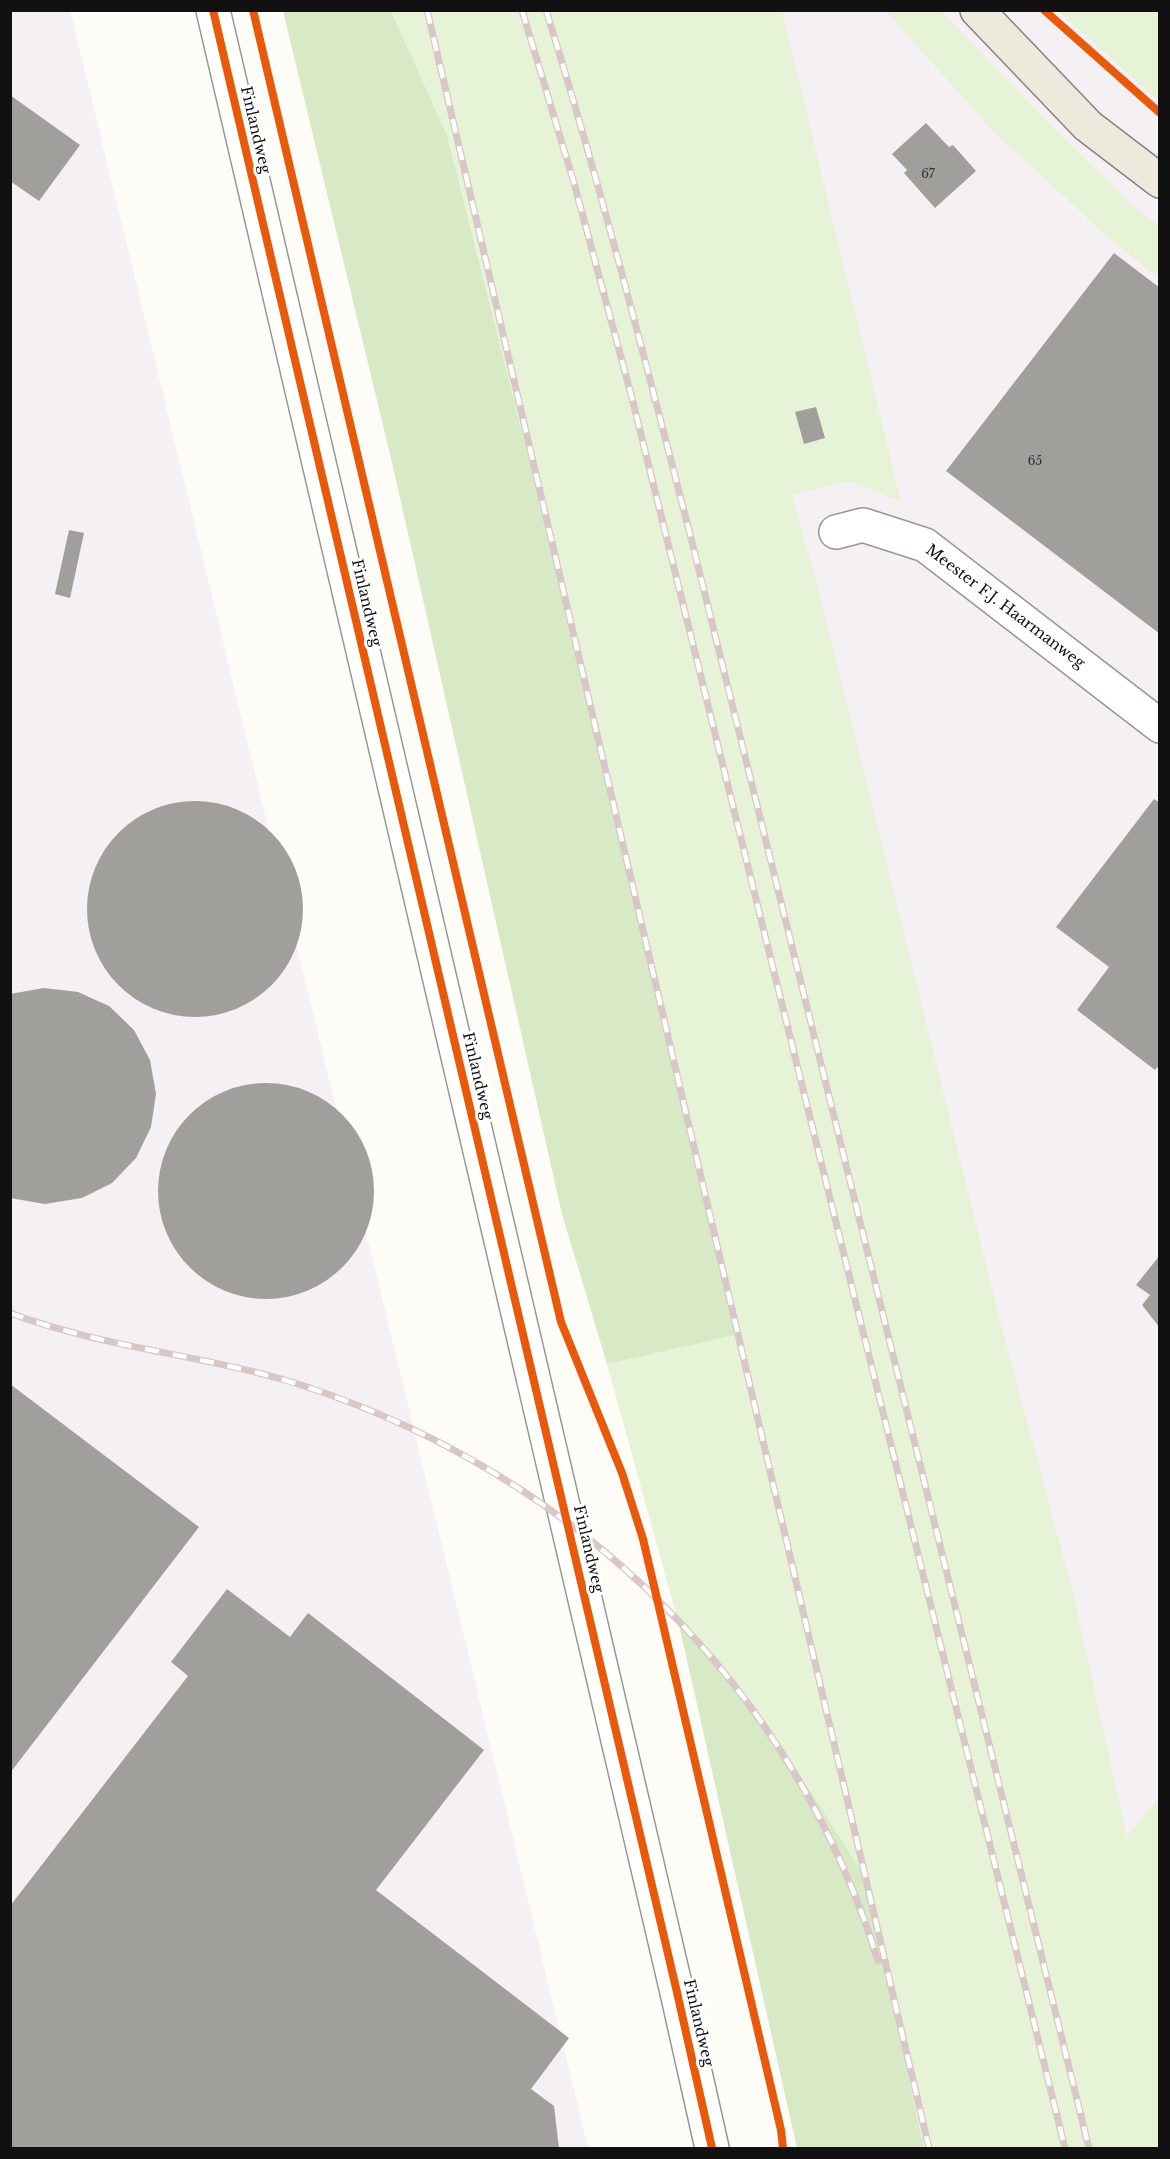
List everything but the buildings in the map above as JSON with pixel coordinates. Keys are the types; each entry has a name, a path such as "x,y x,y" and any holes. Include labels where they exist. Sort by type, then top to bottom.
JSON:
{"main road":[{"path":"977,10 1088,126 1160,181"}],"street":[{"name":"Finlandweg","path":"213,10 674,1976 712,2148"},
{"name":"Meester F.J. Haarmanweg","path":"836,532 863,525 925,545 1160,726"}],"shaded area":[{"path":"70,10 588,2148 11,2148 10,11"},
{"path":"673,11 1159,11 1159,1981 787,496"}],"green space":[{"path":"283,11 391,11 447,135 618,811 739,1334 607,1364 562,1214 393,467"},
{"path":"391,11 782,11 901,502 850,481 792,495 820,596 1000,1321 1073,1593 1127,1837 1159,1798 1159,2148 924,2148 865,1877 703,1644 679,1625 607,1364 739,1333 618,811 447,135"},
{"path":"886,11 941,11 1133,206 1159,226 1159,278 1117,245 994,132"},
{"path":"1058,11 1159,11 1159,101"},
{"path":"679,1625 703,1644 763,1718 865,1877 924,2148 797,2148"}],"railway":[{"path":"427,10 929,2148"},
{"path":"522,10 574,183 632,398 1065,2148"},
{"path":"546,10 605,210 693,546 1089,2148"},
{"path":"10,1313 83,1335 233,1367 307,1387 406,1426 498,1476 584,1535 662,1604 732,1682 791,1768 840,1861 878,1961"}],"cycle path":[{"path":"213,10 712,2148"},
{"path":"253,10 561,1322 622,1473 643,1539 781,2130 783,2148"},
{"path":"1044,10 1160,113"}]}
